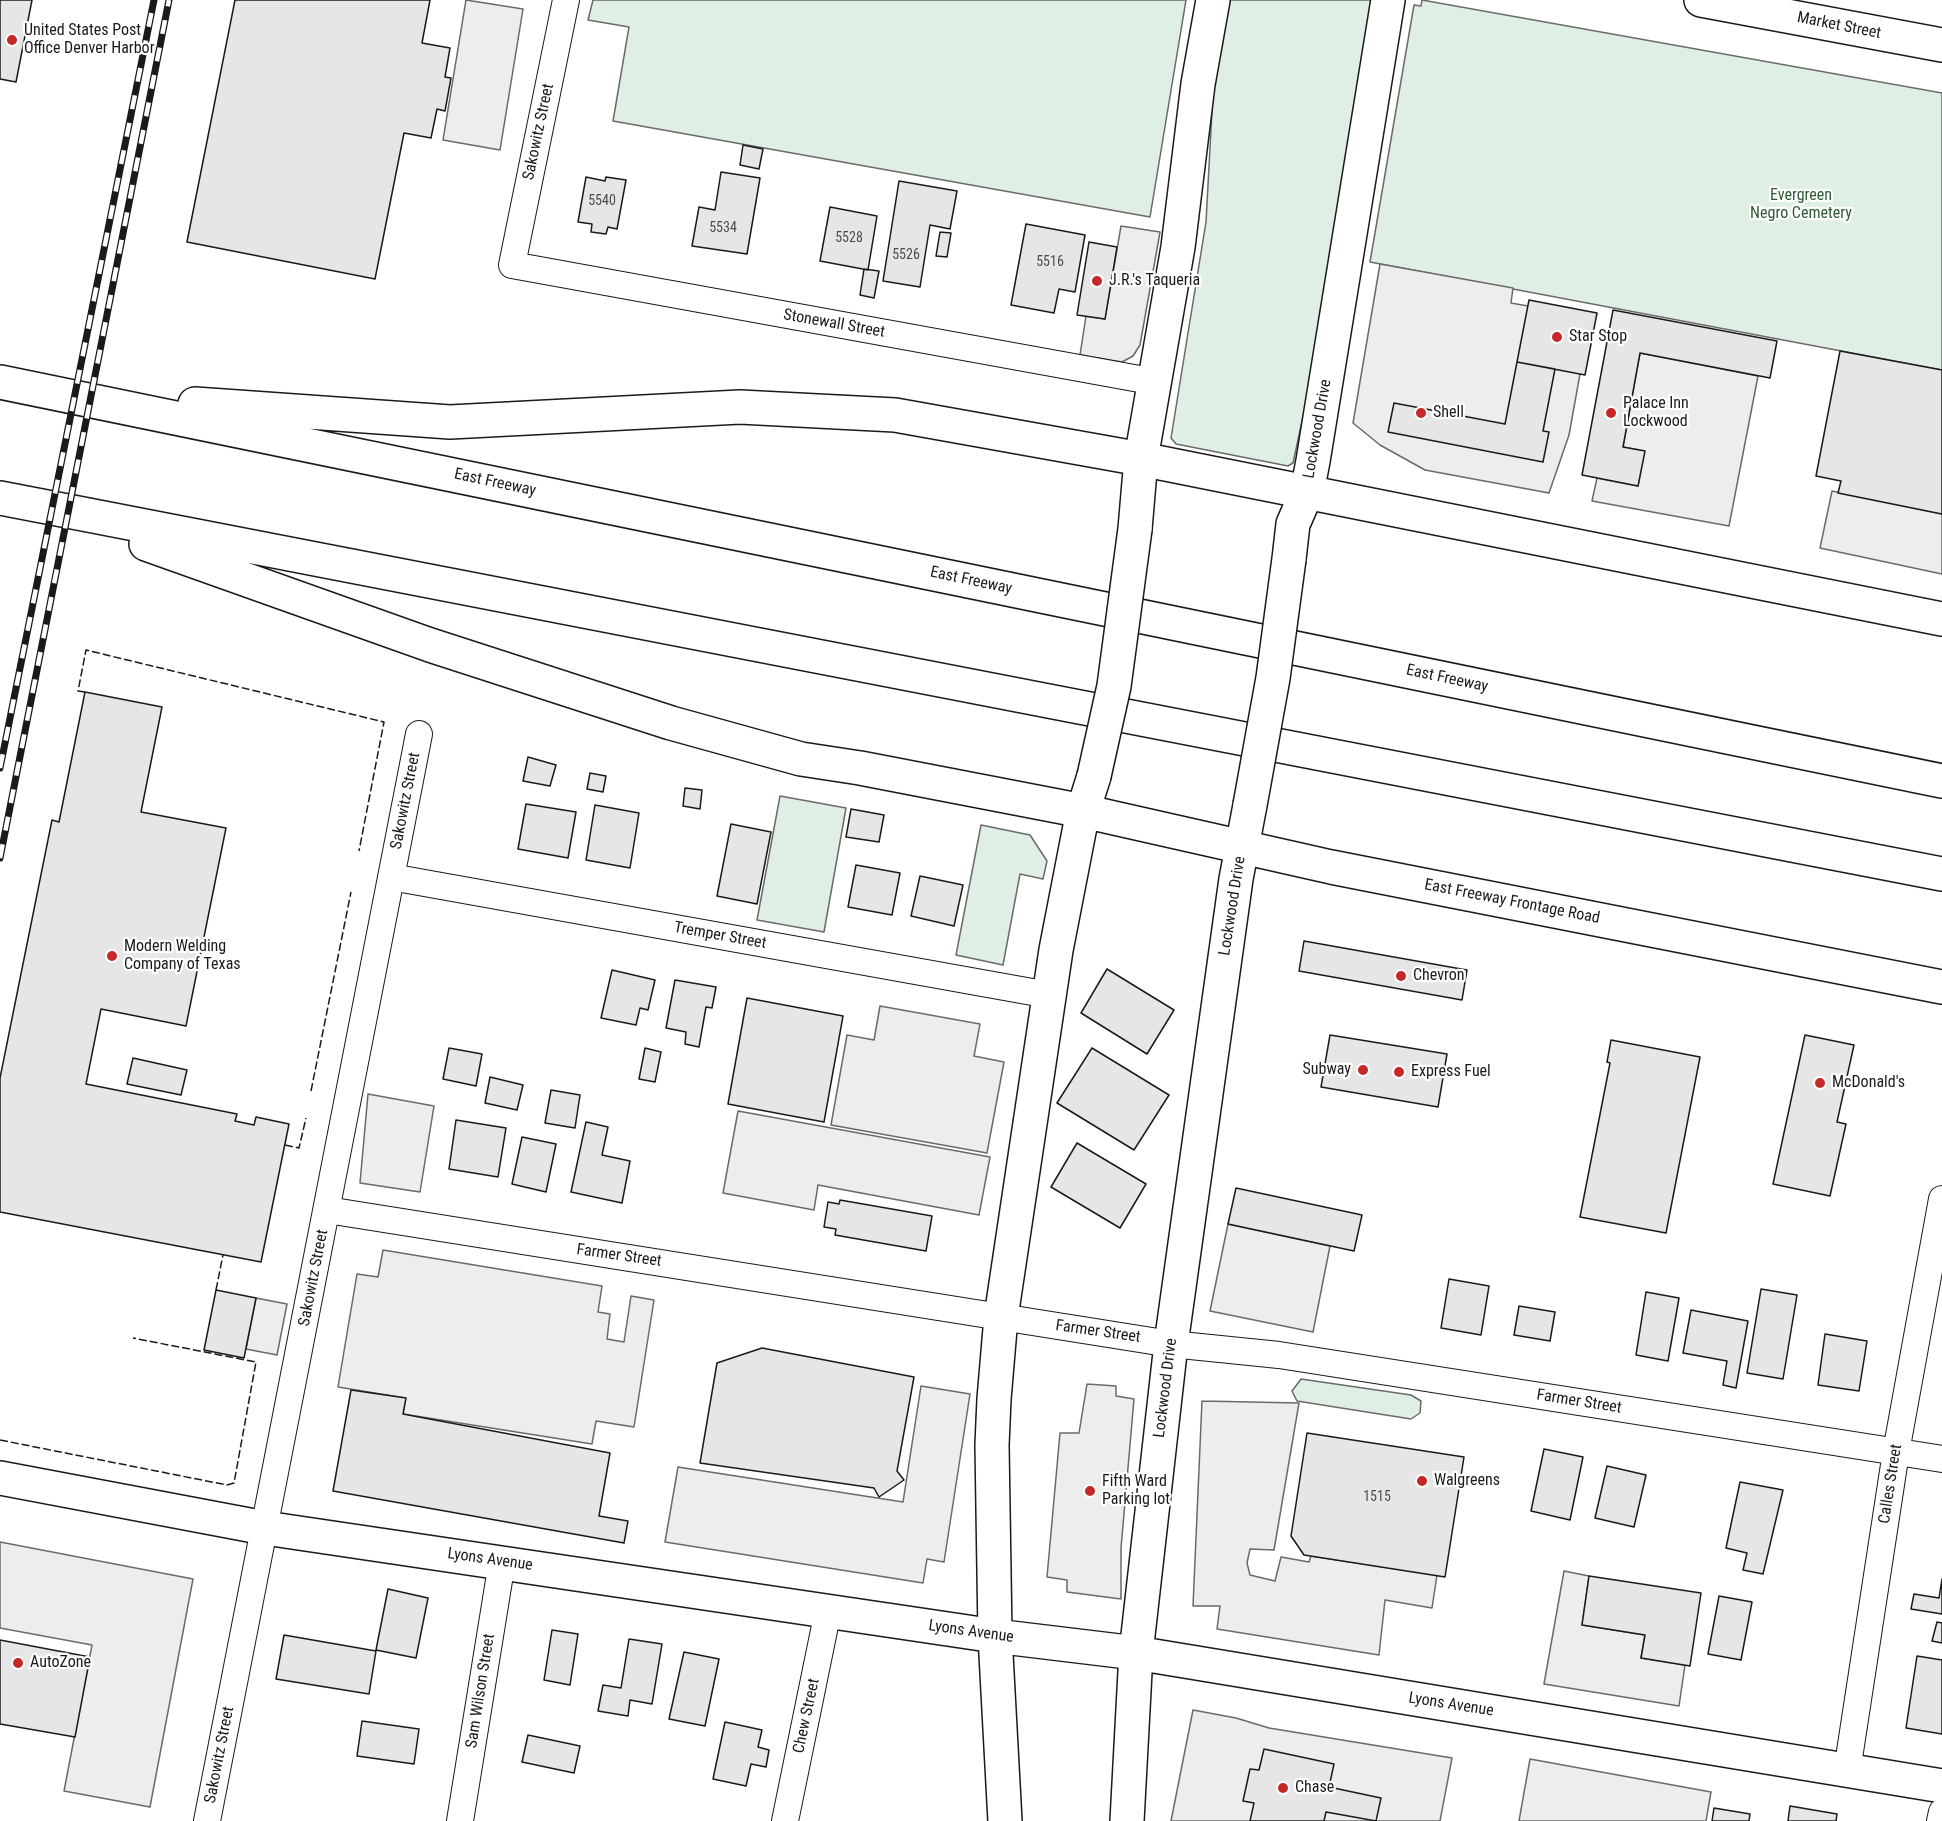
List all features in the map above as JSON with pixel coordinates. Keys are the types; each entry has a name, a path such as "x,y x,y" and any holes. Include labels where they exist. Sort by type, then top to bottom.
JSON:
{"main road":[{"path":"1005,1821 995,1636 992,1445 1001,1317 1049,996 1083,811 1094,776 1114,686 1142,459 1178,247 1198,84 1213,0"},
{"name":"Lockwood Drive","path":"1127,1821 1136,1653 1171,1344 1242,845 1277,655 1293,524 1307,492 1388,0"},
{"name":"Market Street","path":"1701,0 1942,45"},
{"name":"East Freeway","path":"0,382 1942,781"},
{"path":"68,395 450,422 740,407 895,415 1142,459 1942,619"},
{"path":"0,498 1942,874"},
{"name":"East Freeway Frontage Road","path":"48,508 397,633 671,723 801,759 860,768 1083,811 1242,845 1330,867 1942,987"},
{"name":"Lyons Avenue","path":"0,1478 265,1528 995,1636 1136,1653 1942,1786"}],"street":[{"name":"Sakowitz Street","path":"512,265 566,0"},
{"name":"Stonewall Street","path":"512,265 1156,382"},
{"name":"Sakowitz Street","path":"207,1821 419,734"},
{"name":"Tremper Street","path":"391,877 1049,996"},
{"name":"Calles Street","path":"1847,1771 1896,1452 1942,1199"},
{"name":"Farmer Street","path":"327,1210 966,1309 1001,1317 1171,1344 1279,1355 1942,1459"},
{"name":"Sam Wilson Street","path":"460,1821 502,1562"},
{"name":"Chew Street","path":"785,1821 828,1611"},
{"path":"1940,1821 1942,1812"}],"green space":[{"path":"593,0 1186,0 1150,217 613,121 629,27 588,20"},
{"path":"1230,0 1373,0 1309,389 1293,463 1288,466 1176,444 1171,438 1206,222 1213,93"},
{"name":"Evergreen Negro Cemetery","path":"1422,0 1942,93 1942,370 1370,262 1414,5 1421,6"},
{"path":"780,796 846,808 824,932 757,920"},
{"path":"981,825 1030,835 1047,861 1043,879 1020,874 1003,965 956,955"},
{"path":"1301,1379 1411,1395 1421,1401 1420,1413 1411,1419 1297,1401 1292,1391"}],"shaded area":[{"path":"466,0 523,9 500,150 443,140"},
{"path":"1121,226 1160,232 1140,345 1133,356 1122,362 1080,355 1086,316 1105,319"},
{"path":"1380,264 1513,288 1511,303 1528,306 1580,374 1569,435 1549,493 1425,470 1380,445 1353,423"},
{"path":"1640,353 1758,376 1729,526 1592,501 1597,478 1638,486 1644,451 1623,447"},
{"path":"1832,491 1942,514 1942,574 1820,548"},
{"path":"880,1006 980,1024 974,1056 1004,1062 987,1153 831,1125 847,1035 874,1040"},
{"path":"368,1094 434,1106 420,1192 360,1183"},
{"path":"738,1111 990,1157 979,1215 818,1185 814,1210 723,1193"},
{"path":"1228,1224 1330,1246 1313,1332 1210,1311"},
{"path":"383,1250 602,1286 598,1312 610,1314 607,1339 624,1342 631,1296 654,1300 634,1427 596,1421 592,1444 403,1414 405,1398 338,1387 357,1274 378,1277"},
{"path":"256,1298 287,1304 277,1355 246,1349"},
{"name":"Fifth Ward Parking lot","path":"1087,1384 1116,1386 1116,1396 1134,1399 1121,1548 1121,1599 1067,1592 1067,1580 1047,1577 1060,1433 1079,1433"},
{"path":"921,1386 970,1394 944,1562 927,1559 923,1583 665,1542 678,1467 903,1502"},
{"path":"1202,1401 1299,1403 1274,1550 1250,1549 1247,1563 1250,1575 1275,1581 1281,1557 1309,1562 1311,1556 1437,1575 1432,1608 1385,1600 1379,1655 1217,1629 1220,1606 1193,1606"},
{"path":"0,1542 193,1579 150,1807 64,1791 92,1645 0,1628"},
{"path":"1564,1571 1589,1576 1582,1625 1645,1635 1641,1658 1685,1665 1679,1706 1544,1684"},
{"path":"1193,1710 1236,1718 1269,1728 1452,1758 1440,1821 1171,1821"},
{"path":"1530,1759 1711,1792 1706,1821 1519,1821"}],"building":[{"name":"United States Post Office Denver Harbor","path":"0,0 32,0 16,82 0,79"},
{"path":"235,0 430,0 422,43 450,48 445,77 451,78 445,111 437,109 431,138 404,133 375,279 187,242"},
{"path":"743,145 763,149 759,169 740,165"},
{"path":"721,172 760,178 747,254 692,246 699,207 715,210"},
{"path":"586,177 605,181 606,177 626,180 617,229 608,227 606,234 591,232 592,224 578,222"},
{"path":"899,181 957,191 950,229 930,225 920,287 883,281"},
{"path":"830,207 877,216 868,270 820,261"},
{"path":"1026,224 1085,235 1075,292 1059,289 1054,313 1011,305"},
{"path":"940,232 951,233 947,257 936,256"},
{"name":"J.R.'s Taqueria","path":"1089,242 1117,247 1105,319 1077,315"},
{"path":"864,269 879,271 874,298 860,295"},
{"name":"Star Stop","path":"1529,300 1597,313 1585,375 1517,362"},
{"name":"Palace Inn Lockwood","path":"1613,310 1777,341 1770,378 1640,353 1623,447 1645,451 1638,486 1582,475"},
{"path":"1840,351 1942,370 1942,514 1838,493 1841,481 1816,476"},
{"name":"Shell","path":"1517,362 1555,369 1543,431 1549,432 1543,462 1388,432 1394,403 1505,424"},
{"name":"Modern Welding Company of Texas","path":"85,692 162,707 141,812 226,828 186,1026 101,1009 86,1084 237,1114 235,1121 254,1125 256,1117 289,1124 261,1262 0,1212 0,1078 52,820 59,822"},
{"path":"528,757 556,765 550,786 523,781"},
{"path":"590,773 606,776 603,792 587,789"},
{"path":"685,788 702,790 700,809 683,806"},
{"path":"526,804 576,812 568,858 518,849"},
{"path":"595,805 639,813 630,868 586,860"},
{"path":"851,809 884,815 879,842 846,837"},
{"path":"731,824 771,832 757,904 717,896"},
{"path":"856,865 900,873 892,915 848,907"},
{"path":"920,876 963,885 954,926 911,916"},
{"path":"1304,941 1467,970 1462,1000 1299,971"},
{"path":"1107,969 1174,1010 1147,1054 1081,1013"},
{"path":"612,970 655,980 648,1010 640,1008 636,1025 601,1018"},
{"path":"675,980 716,987 712,1008 706,1007 699,1047 685,1044 686,1032 666,1028"},
{"path":"747,998 843,1016 824,1122 728,1104"},
{"path":"1330,1035 1447,1054 1438,1107 1321,1087"},
{"name":"McDonald's","path":"1805,1035 1854,1045 1837,1122 1846,1124 1830,1196 1773,1184"},
{"path":"1611,1040 1700,1057 1666,1233 1580,1217 1610,1063 1607,1062"},
{"path":"449,1048 482,1054 476,1086 443,1079"},
{"path":"645,1048 661,1052 655,1082 639,1079"},
{"path":"1092,1048 1169,1095 1134,1150 1057,1103"},
{"path":"133,1058 187,1070 181,1095 127,1084"},
{"path":"490,1077 523,1085 517,1110 485,1103"},
{"path":"551,1090 580,1095 575,1128 545,1123"},
{"path":"456,1120 506,1128 498,1177 449,1169"},
{"path":"586,1122 608,1127 602,1155 630,1161 622,1203 571,1192"},
{"path":"522,1137 556,1144 546,1192 512,1184"},
{"path":"1077,1143 1146,1184 1120,1228 1051,1187"},
{"path":"1236,1188 1362,1215 1354,1251 1228,1224"},
{"path":"840,1200 932,1216 926,1251 835,1235 836,1229 824,1227 828,1202 839,1204"},
{"path":"1449,1279 1489,1286 1481,1335 1441,1328"},
{"path":"1761,1289 1797,1295 1783,1379 1747,1373"},
{"path":"216,1290 256,1298 244,1358 204,1350"},
{"path":"1646,1292 1679,1298 1668,1361 1636,1355"},
{"path":"1519,1306 1555,1312 1550,1341 1514,1335"},
{"path":"1691,1310 1748,1321 1736,1388 1723,1385 1727,1361 1683,1353"},
{"path":"1825,1334 1867,1341 1859,1391 1818,1385"},
{"path":"762,1348 914,1377 897,1471 904,1480 879,1497 874,1488 700,1463 717,1363"},
{"path":"351,1390 406,1398 403,1414 610,1453 599,1516 628,1521 624,1543 333,1491"},
{"name":"Walgreens","path":"1307,1433 1464,1457 1445,1577 1304,1555 1291,1536"},
{"path":"1544,1449 1583,1457 1570,1520 1531,1511"},
{"path":"1607,1466 1646,1475 1634,1527 1595,1518"},
{"path":"1740,1482 1783,1490 1763,1574 1743,1570 1747,1553 1726,1548"},
{"path":"1589,1576 1701,1593 1690,1666 1641,1658 1645,1635 1582,1625"},
{"path":"1942,1579 1942,1614 1911,1609 1914,1594 1939,1598"},
{"path":"388,1589 428,1598 416,1658 376,1650"},
{"path":"1719,1596 1752,1602 1741,1660 1708,1654"},
{"path":"1937,1622 1942,1623 1942,1643 1932,1641"},
{"path":"552,1630 578,1634 570,1685 544,1680"},
{"path":"284,1635 376,1651 369,1694 276,1679"},
{"path":"629,1639 662,1644 652,1704 630,1700 628,1716 598,1711 603,1685 621,1688"},
{"path":"0,1640 90,1657 75,1737 0,1724"},
{"path":"684,1652 719,1659 705,1726 669,1719"},
{"path":"1917,1656 1942,1660 1942,1734 1906,1728"},
{"path":"362,1721 419,1729 414,1764 357,1756"},
{"path":"725,1722 762,1730 758,1747 769,1750 766,1767 751,1764 746,1786 713,1779"},
{"path":"528,1735 580,1746 574,1773 522,1762"},
{"path":"1264,1749 1334,1764 1329,1787 1381,1798 1376,1821 1326,1812 1324,1821 1250,1821 1254,1803 1243,1801 1250,1769 1259,1770"},
{"path":"1790,1806 1837,1814 1836,1821 1788,1821"},
{"path":"1714,1808 1750,1814 1749,1821 1712,1821"}],"railway":[{"path":"0,768 154,0"},
{"path":"0,858 169,0"}],"fence":[{"path":"85,692 78,691 86,650 384,722 359,851"},
{"path":"311,1091 351,892"},
{"path":"285,1145 299,1148 306,1118"},
{"path":"216,1290 223,1255"},
{"path":"0,1440 227,1485 234,1483 256,1362 133,1338"}],"place":[{"name":"United States Post Office Denver Harbor","path":"12,40"},
{"name":"J.R.'s Taqueria","path":"1097,281"},
{"name":"Star Stop","path":"1557,337"},
{"name":"Shell","path":"1421,413"},
{"name":"Palace Inn Lockwood","path":"1611,413"},
{"name":"Modern Welding Company of Texas","path":"112,956"},
{"name":"Chevron","path":"1401,976"},
{"name":"Subway","path":"1363,1070"},
{"name":"Express Fuel","path":"1399,1072"},
{"name":"McDonald's","path":"1820,1083"},
{"name":"Walgreens","path":"1422,1481"},
{"name":"Fifth Ward Parking lot","path":"1090,1491"},
{"name":"AutoZone","path":"18,1663"},
{"name":"Chase","path":"1283,1788"}]}
